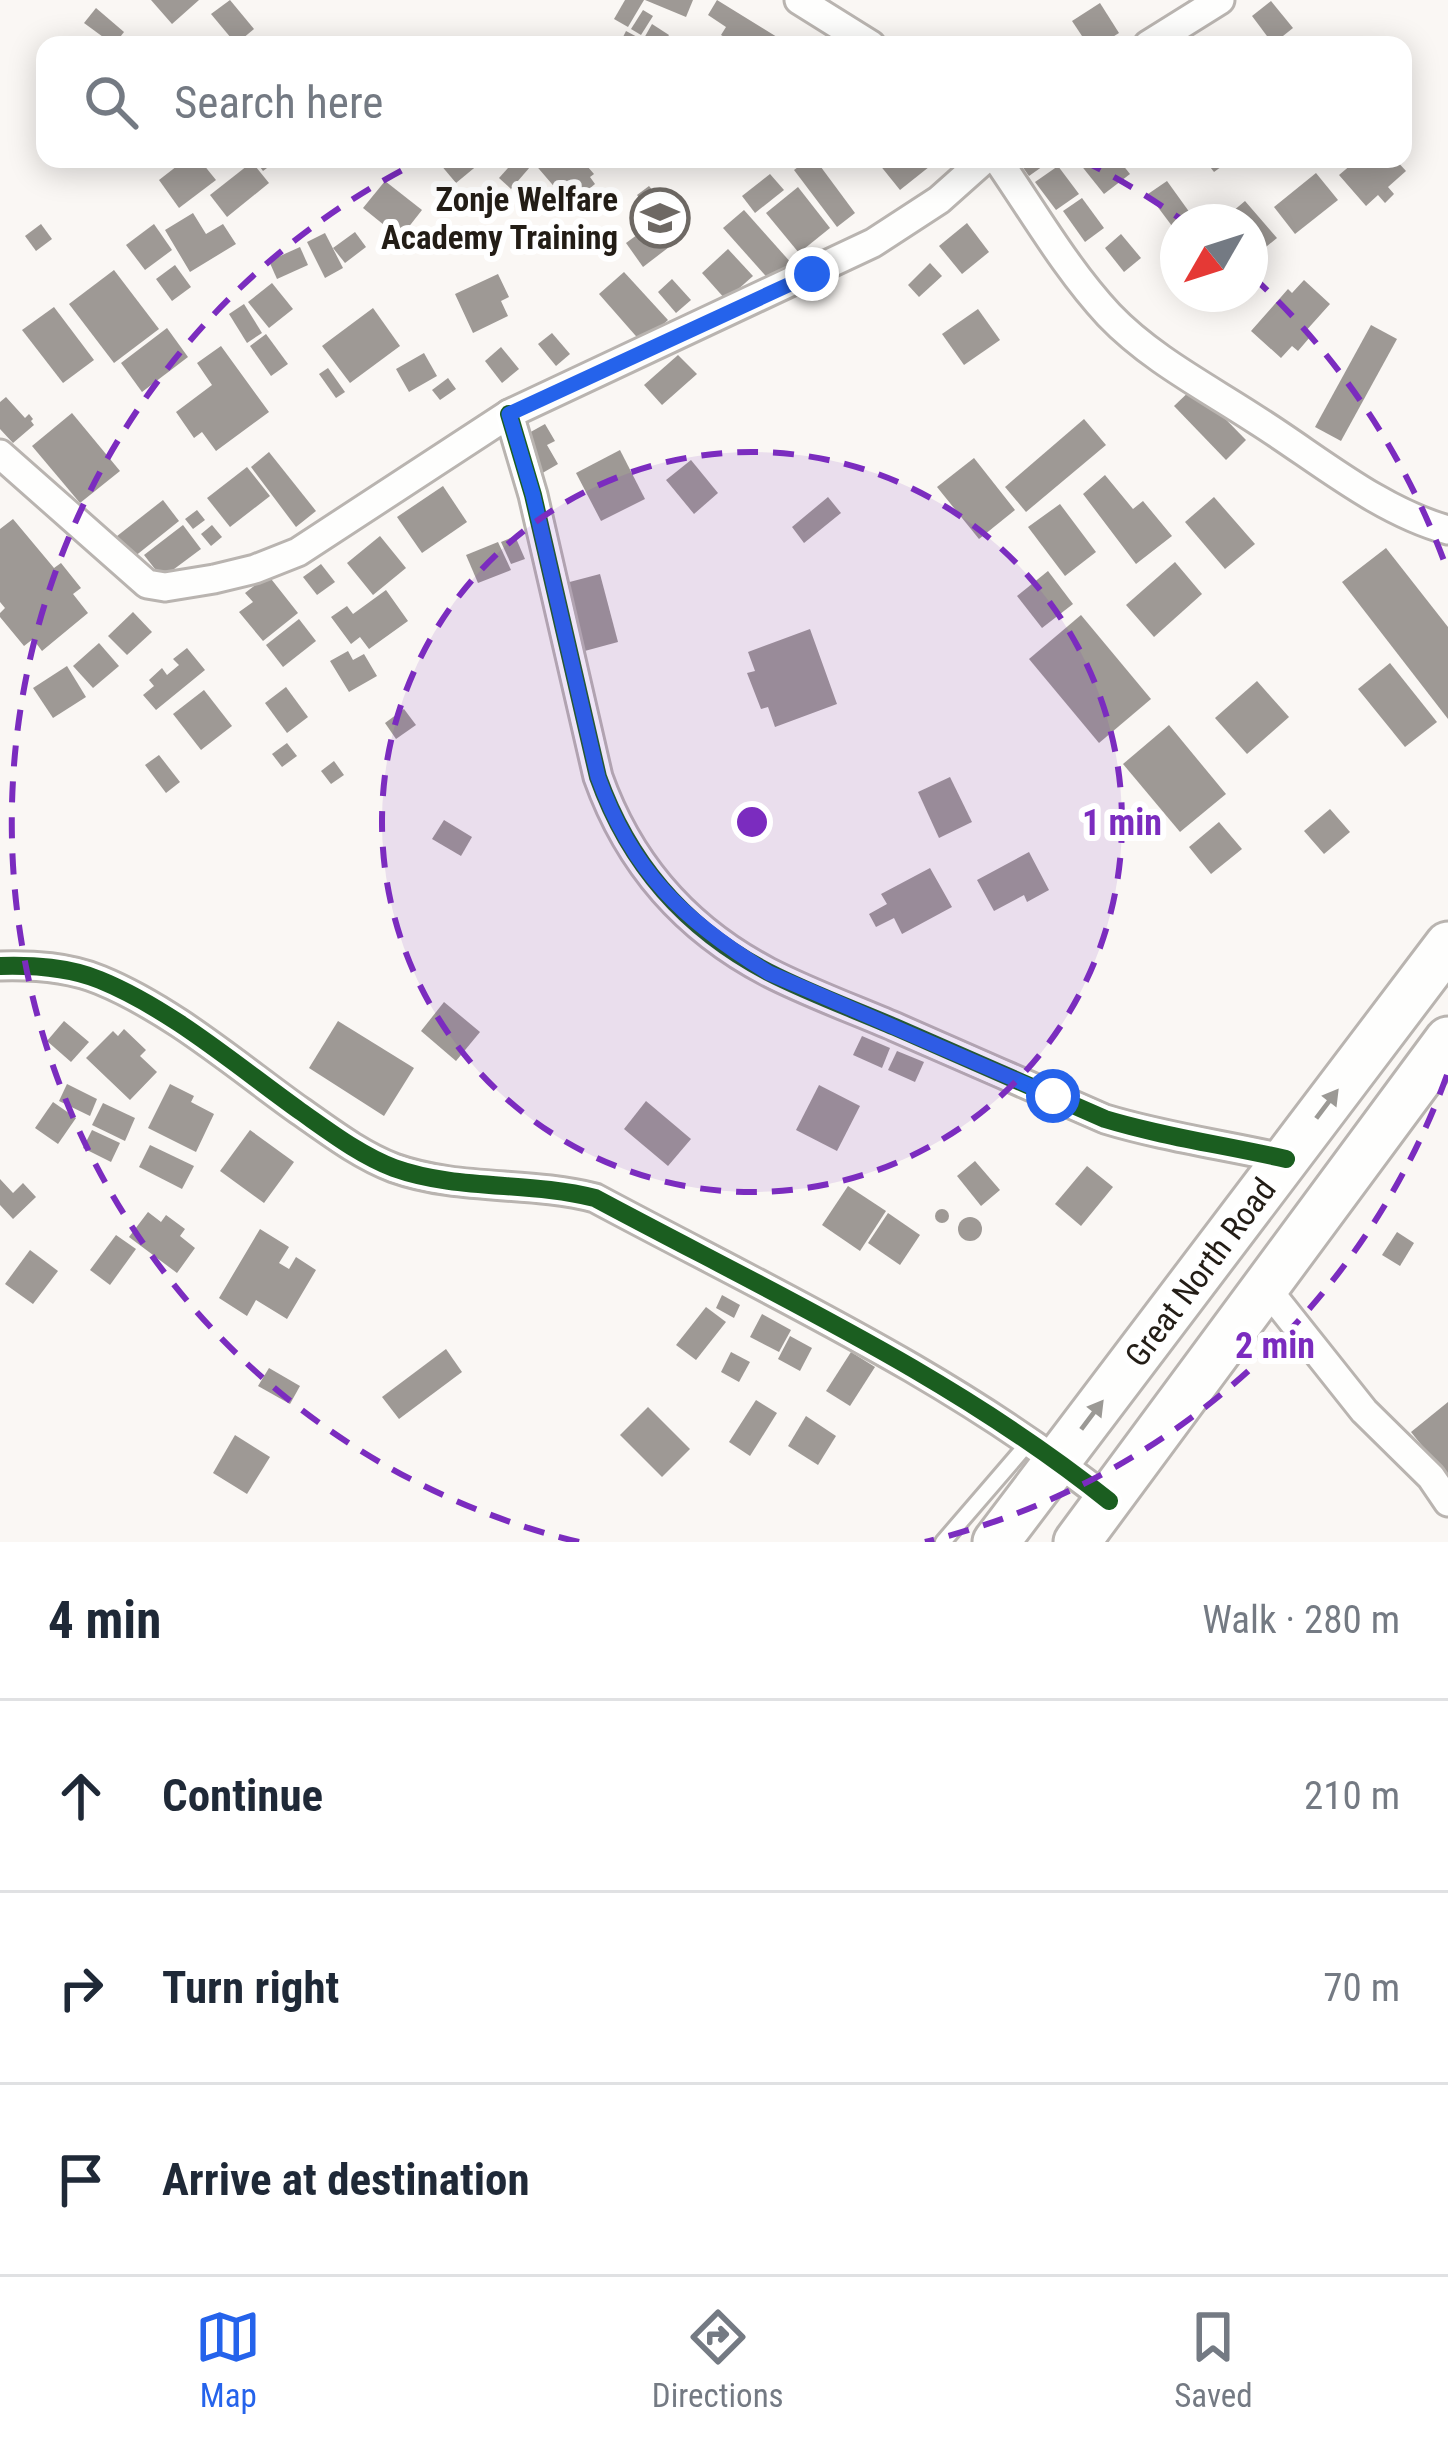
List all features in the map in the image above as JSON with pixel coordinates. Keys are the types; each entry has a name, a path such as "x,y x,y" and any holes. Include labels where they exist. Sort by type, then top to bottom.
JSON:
{"highway":[{"name":"Great North Road","path":"996,1542 1044,1450 1286,1159 1448,945"},
{"name":"Great North Road","path":"1078,1542 1448,1040"}],"street":[{"path":"799,0 857,36"},
{"path":"1162,36 1220,0"},
{"path":"0,454 147,584 165,587 255,569 298,552 509,414 873,243 939,200 975,168"},
{"path":"1003,168 1086,288 1146,348 1378,499 1448,530"},
{"path":"509,414 533,495 598,777 633,854 663,891 698,924 769,973 1105,1119 1155,1135 1286,1159"},
{"path":"0,965 39,965 98,979 157,1009 350,1146 394,1168 436,1178 595,1198 940,1382 1044,1450 1109,1501"},
{"path":"1267,1289 1364,1411 1431,1478 1448,1502"}],"lane":[{"path":"943,1542 1044,1450"}],"building":[{"path":"151,0 199,0 172,24"},
{"path":"230,0 254,29 246,36 229,36 211,14"},
{"path":"625,0 644,0 628,27 614,19"},
{"path":"645,0 693,0 686,17"},
{"path":"717,0 775,36 723,36 726,27 708,15"},
{"path":"1271,1 1293,28 1283,36 1267,36 1252,16"},
{"path":"1100,3 1119,33 1082,36 1072,21"},
{"path":"96,8 124,32 102,36 84,23"},
{"path":"643,10 653,16 641,35 631,29"},
{"path":"652,24 669,35 668,36 645,36"},
{"path":"174,168 206,168 216,180 179,208 159,180"},
{"path":"244,168 257,168 269,183 227,217 210,195"},
{"path":"443,168 474,168 456,183"},
{"path":"508,168 529,168 511,189 499,178"},
{"path":"538,168 589,168 594,174 590,177 595,184 570,205"},
{"path":"822,168 855,213 837,227 794,170"},
{"path":"882,168 928,168 900,190"},
{"path":"1060,168 1079,194 1056,210 1035,182"},
{"path":"1083,168 1125,168 1130,174 1104,194"},
{"path":"1347,168 1406,171 1388,187 1394,194 1385,203 1378,195 1366,206 1339,175"},
{"path":"1316,173 1338,200 1295,234 1274,207"},
{"path":"770,174 784,190 755,213 742,196"},
{"path":"385,181 422,210 400,238 363,208"},
{"path":"1167,181 1184,204 1160,204 1160,210 1148,194"},
{"path":"649,186 664,204 653,214 637,195"},
{"path":"798,187 830,228 799,253 766,213"},
{"path":"1082,198 1104,228 1085,242 1063,211"},
{"path":"744,210 793,265 772,283 723,228"},
{"path":"193,213 206,234 223,224 236,244 190,272 165,230"},
{"path":"656,221 673,244 643,267 626,243"},
{"path":"967,223 989,252 962,274 939,246"},
{"path":"41,224 52,239 36,251 25,236"},
{"path":"154,224 172,250 145,270 126,245"},
{"path":"355,232 366,247 345,263 333,248"},
{"path":"325,233 343,268 325,278 307,242"},
{"path":"1121,234 1141,258 1124,272 1105,248"},
{"path":"300,247 308,265 277,279 269,261"},
{"path":"728,249 753,276 726,300 702,273"},
{"path":"930,263 942,276 919,297 908,285"},
{"path":"175,265 191,287 172,301 156,279"},
{"path":"114,270 159,329 114,363 69,304"},
{"path":"624,272 668,320 642,343 599,294"},
{"path":"498,274 509,297 501,301 508,316 473,333 455,294"},
{"path":"672,279 691,300 676,313 658,292"},
{"path":"1304,280 1330,304 1304,333 1310,337 1298,351 1292,346 1281,358 1251,331 1288,289 1292,293"},
{"path":"272,283 293,309 269,328 248,302"},
{"path":"244,304 262,333 247,343 229,314"},
{"path":"54,307 94,360 63,383 22,330"},
{"path":"373,308 400,346 350,383 322,346"},
{"path":"978,309 1000,340 964,365 942,334"},
{"path":"1371,325 1397,339 1341,441 1315,427"},
{"path":"167,328 188,357 142,392 121,363"},
{"path":"552,333 570,354 556,366 538,344"},
{"path":"266,334 288,364 271,376 250,346"},
{"path":"221,346 269,412 216,451 202,432 194,438 176,412 212,385 197,363"},
{"path":"501,347 519,369 502,383 485,361"},
{"path":"424,353 437,376 409,392 396,369"},
{"path":"678,355 697,374 662,405 644,385"},
{"path":"328,368 345,392 336,398 319,374"},
{"path":"448,378 456,389 440,400 432,390"},
{"path":"1194,387 1246,440 1226,460 1174,406"},
{"path":"6,397 25,418 29,414 34,425 13,443 0,429 0,402"},
{"path":"72,413 120,471 80,503 32,446"},
{"path":"1084,419 1106,445 1026,512 1005,487"},
{"path":"545,424 555,441 547,445 558,464 539,475 518,439"},
{"path":"620,450 645,499 601,521 576,473"},
{"path":"269,452 316,511 296,527 251,467"},
{"path":"974,458 1015,510 979,539 937,487"},
{"path":"691,460 718,493 694,514 666,480"},
{"path":"247,467 270,496 230,527 207,498"},
{"path":"1105,475 1133,509 1143,501 1172,536 1136,564 1083,494"},
{"path":"443,486 467,522 422,553 397,517"},
{"path":"828,497 841,513 804,543 792,527"},
{"path":"1214,497 1255,544 1225,569 1185,522"},
{"path":"163,500 179,521 129,561 112,540"},
{"path":"1060,504 1096,552 1065,576 1028,527"},
{"path":"197,510 205,520 193,529 185,519"},
{"path":"13,519 54,568 61,563 81,588 73,594 88,613 42,651 33,639 24,646 0,617 5,608 0,602 0,529"},
{"path":"183,525 201,549 162,578 144,555"},
{"path":"212,525 222,537 211,546 201,534"},
{"path":"380,536 406,568 373,595 347,563"},
{"path":"515,536 525,559 511,564 501,542"},
{"path":"498,542 511,570 478,583 466,555"},
{"path":"1386,548 1448,627 1448,719 1342,582"},
{"path":"1175,562 1202,594 1154,637 1126,605"},
{"path":"321,564 335,582 317,595 303,577"},
{"path":"1048,571 1073,604 1042,628 1017,596"},
{"path":"600,574 618,642 581,652 562,584"},
{"path":"268,575 298,613 263,641 239,612 253,602 245,593"},
{"path":"386,590 408,621 369,649 360,637 351,644 331,617 347,606 353,614"},
{"path":"133,612 152,632 127,655 108,636"},
{"path":"1081,615 1151,699 1099,743 1029,659"},
{"path":"299,619 316,641 283,667 266,645"},
{"path":"810,629 837,704 775,727 768,707 761,709 747,673 755,671 748,652"},
{"path":"99,643 119,666 93,688 73,666"},
{"path":"187,648 205,670 156,710 143,695 154,686 149,680 162,668 167,675 179,665 173,659"},
{"path":"348,651 353,660 364,654 377,676 349,692 330,661"},
{"path":"1390,663 1437,722 1405,747 1358,689"},
{"path":"67,666 86,697 53,718 33,688"},
{"path":"1257,681 1289,717 1247,754 1215,718"},
{"path":"286,687 308,717 287,733 265,703"},
{"path":"204,690 232,726 201,750 173,714"},
{"path":"404,709 416,725 396,739 385,723"},
{"path":"1169,725 1226,794 1180,832 1123,764"},
{"path":"287,743 297,756 282,767 272,754"},
{"path":"159,755 180,782 166,793 145,765"},
{"path":"334,761 344,775 331,784 321,771"},
{"path":"950,777 972,822 939,838 918,792"},
{"path":"1330,809 1350,832 1324,854 1304,831"},
{"path":"444,820 472,837 461,856 432,839"},
{"path":"1219,822 1242,849 1211,874 1189,847"},
{"path":"1029,852 1049,890 1027,902 1024,895 994,911 977,880"},
{"path":"930,868 952,907 902,934 894,918 876,927 869,914 887,904 881,894"},
{"path":"444,1002 480,1032 456,1061 421,1031"},
{"path":"64,1021 89,1042 71,1062 47,1041"},
{"path":"338,1021 414,1068 384,1116 309,1068"},
{"path":"124,1029 146,1050 140,1056 157,1072 130,1100 86,1058 113,1031 118,1036"},
{"path":"862,1036 890,1048 882,1068 853,1055"},
{"path":"897,1051 924,1062 915,1082 888,1070"},
{"path":"67,1084 97,1099 90,1116 59,1101"},
{"path":"170,1084 194,1096 191,1102 214,1114 196,1152 148,1128"},
{"path":"819,1085 860,1106 837,1151 796,1130"},
{"path":"646,1101 691,1139 668,1166 624,1129"},
{"path":"53,1102 76,1118 58,1144 35,1128"},
{"path":"103,1103 135,1118 125,1141 92,1125"},
{"path":"92,1130 120,1143 111,1162 83,1148"},
{"path":"250,1130 294,1162 264,1203 220,1171"},
{"path":"150,1145 194,1166 182,1189 139,1167"},
{"path":"975,1161 1000,1190 981,1206 957,1176"},
{"path":"1087,1166 1113,1187 1081,1226 1055,1204"},
{"path":"0,1179 13,1193 23,1183 36,1197 13,1219 0,1205"},
{"path":"848,1186 886,1211 860,1251 822,1225"},
{"path":"942,1209 949,1216 942,1223 935,1216"},
{"path":"148,1212 161,1222 166,1215 185,1229 180,1236 195,1248 177,1273 129,1237"},
{"path":"888,1213 920,1235 900,1265 868,1243"},
{"path":"970,1217 979,1220 979,1238 970,1241 961,1238 958,1229 961,1220"},
{"path":"260,1229 289,1247 279,1263 289,1269 296,1257 316,1270 287,1319 256,1300 247,1316 219,1298"},
{"path":"1397,1232 1414,1243 1400,1266 1382,1255"},
{"path":"116,1235 136,1249 110,1285 90,1270"},
{"path":"30,1250 58,1271 33,1304 5,1284"},
{"path":"722,1295 740,1305 734,1318 716,1308"},
{"path":"706,1307 726,1322 696,1360 676,1345"},
{"path":"762,1314 791,1330 779,1352 750,1337"},
{"path":"790,1336 812,1348 800,1371 778,1359"},
{"path":"446,1349 462,1372 399,1419 382,1397"},
{"path":"731,1352 750,1362 739,1382 721,1372"},
{"path":"851,1352 875,1367 850,1406 826,1391"},
{"path":"269,1368 300,1386 290,1404 258,1386"},
{"path":"756,1400 777,1413 750,1456 729,1442"},
{"path":"1448,1402 1448,1478 1411,1432"},
{"path":"648,1407 690,1449 662,1477 620,1435"},
{"path":"806,1416 836,1436 818,1465 788,1446"},
{"path":"235,1435 270,1457 247,1494 213,1473"}],"cycle path":[{"path":"509,414 533,495 598,777 626,838 686,914 738,955 784,980 1105,1119 1286,1159"},
{"path":"0,966 63,970 126,992 203,1040 346,1142 394,1168 443,1180 595,1198 924,1375 1109,1501"}],"place":[{"name":"Zonje Welfare Academy Training","path":"660,218"}],"route":[{"path":"812,274 509,414 533,495 598,777 633,854 663,891 733,950 769,973 1053,1096"}]}
